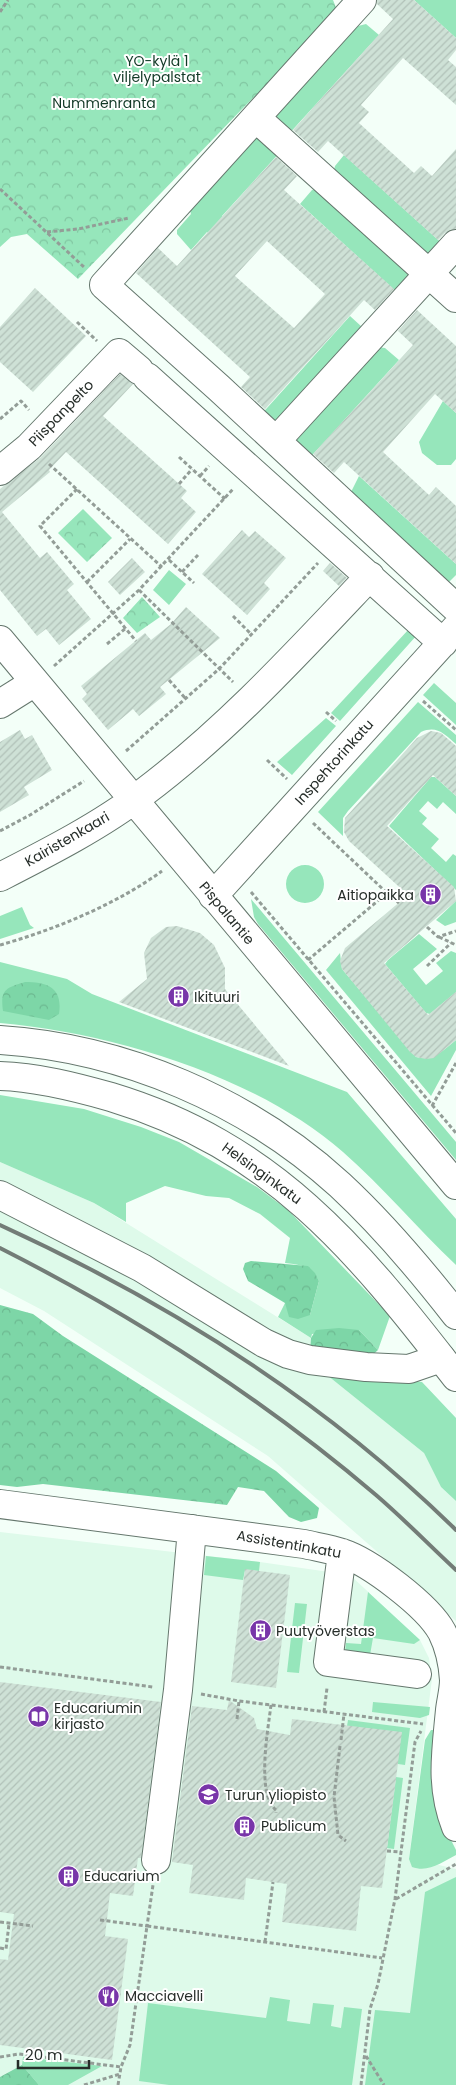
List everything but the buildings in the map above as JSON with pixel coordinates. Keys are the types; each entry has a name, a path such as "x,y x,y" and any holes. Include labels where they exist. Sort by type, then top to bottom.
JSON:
{"street":[{"path":"362,0 104,285 456,608"},
{"path":"256,118 456,298"},
{"path":"276,441 456,244"},
{"path":"126,361 370,576 449,635"},
{"name":"Piispanpelto","path":"0,470 30,447 126,361"},
{"name":"Kairistenkaari","path":"0,877 133,801 251,700 370,576"},
{"name":"Inspehtorinkatu","path":"213,896 449,635"},
{"name":"Pispalantie","path":"0,640 456,1185"},
{"path":"0,704 35,682"},
{"path":"0,1040 46,1045 94,1054 156,1074 198,1091 241,1114 278,1136 339,1184 451,1303"},
{"name":"Helsinginkatu","path":"0,1076 84,1089 140,1106 191,1127 224,1145 273,1178 337,1234 395,1298 449,1368"},
{"path":"0,1195 142,1268 264,1343 288,1354 310,1360 366,1367 449,1368"},
{"name":"Assistentinkatu","path":"0,1504 278,1539 342,1553 362,1562 397,1587 429,1616 441,1631 449,1648 454,1681 444,1769 447,1796 456,1827"},
{"path":"156,1860 178,1690 192,1528"},
{"path":"342,1553 328,1662 417,1674"}],"path":[{"path":"0,12 8,0"},
{"path":"0,190 104,285"},
{"path":"46,232 78,229 146,215 159,225"},
{"path":"77,322 126,361"},
{"path":"30,447 162,567"},
{"path":"179,457 225,499"},
{"path":"179,484 192,469"},
{"path":"78,489 40,526 136,641"},
{"path":"35,682 139,590 233,490"},
{"path":"87,582 130,539"},
{"path":"0,831 30,816 105,767 219,669 335,544"},
{"path":"182,572 198,555"},
{"path":"169,560 194,584"},
{"path":"139,590 251,700"},
{"path":"233,616 251,634"},
{"path":"107,644 126,628"},
{"path":"169,680 185,698"},
{"path":"417,695 456,730"},
{"path":"326,712 341,725"},
{"path":"267,760 290,782"},
{"path":"308,817 398,902"},
{"path":"0,945 69,920 129,893 164,870"},
{"path":"308,960 387,893"},
{"path":"254,895 456,1133"},
{"path":"427,927 438,937 456,945"},
{"path":"438,937 456,931"},
{"path":"427,966 451,943"},
{"path":"432,1106 456,1063"},
{"path":"0,1667 178,1690 239,1701 426,1724 415,1742 395,1899 378,1984 370,2009 361,2085"},
{"path":"237,1719 239,1701"},
{"path":"271,1705 264,1766 270,1805 276,1810 276,1813"},
{"path":"341,1740 344,1714"},
{"path":"340,1746 334,1797 338,1835 346,1839 346,1841"},
{"path":"387,1851 401,1852"},
{"path":"119,2085 121,2067 130,2044 156,1860"},
{"path":"395,1899 456,1864"},
{"path":"265,1942 273,1882"},
{"path":"100,1920 382,1958"},
{"path":"0,1922 33,1926"},
{"path":"0,1948 6,1949 10,1924"},
{"path":"0,2058 19,2054 121,2067"},
{"path":"365,2054 384,2085"},
{"path":"84,2085 120,2074"}],"shaded area":[{"path":"0,1162 94,1203 311,1338 309,1367 317,1367 424,1453 441,1487 456,1501 456,1621 268,1456 44,1311 0,1288"},
{"name":"Turun yliopisto","path":"0,1532 260,1562 350,1575 420,1640 429,1658 432,1679 409,1858 456,1869 456,2085 0,2085"}],"green space":[{"name":"Nummenranta","path":"0,0 333,0 339,15 245,106 78,279 27,234 11,237 0,247"},
{"path":"414,0 456,0 456,38"},
{"path":"366,24 379,35 287,136 273,118 338,35 344,40 358,26"},
{"path":"256,131 283,149 222,216 223,247 207,232 191,250 177,234 177,230 191,214 188,203"},
{"path":"344,155 446,247 431,260 333,174 335,166"},
{"path":"318,188 413,268 401,296 300,204 312,190"},
{"path":"350,316 362,327 286,426 258,418"},
{"path":"377,347 385,348 399,360 306,462 294,449 296,429"},
{"path":"443,401 456,413 456,459 451,465 437,465 422,453 419,442"},
{"path":"359,476 456,564 456,575 448,583 350,494"},
{"path":"83,509 112,538 87,562 58,533"},
{"path":"169,570 186,584 169,605 153,590"},
{"path":"142,597 160,617 137,633 123,618"},
{"path":"409,629 417,635 340,721 331,713"},
{"path":"434,683 456,703 456,725 423,695"},
{"path":"418,702 456,735 456,744 436,730 421,732 348,811 343,818 343,836 318,812"},
{"path":"326,718 336,726 292,775 277,762"},
{"path":"431,777 435,777 456,796 456,814 443,802 437,809 428,801 419,811 427,818 422,824 439,839 431,848 446,862 453,854 456,856 456,890 389,826"},
{"path":"305,865 319,870 324,884 319,898 305,903 291,898 286,884 291,870"},
{"path":"251,899 456,1142 456,1160 258,924 254,917"},
{"path":"456,901 456,922 445,926 436,920"},
{"path":"22,907 30,925 34,928 0,939 0,916"},
{"path":"419,934 437,949 413,969 426,985 443,971 436,963 451,951 456,953 456,992 430,1014 426,1013 385,964"},
{"path":"340,953 342,969 416,1057 428,1058 433,1056 456,1040 456,1050 431,1096 326,970"},
{"path":"0,962 67,979 92,994 347,1092 456,1219 456,1265 343,1152 308,1125 269,1101 226,1080 135,1048 44,1028 0,1023"},
{"path":"25,982 41,983 52,988 59,998 59,1014 49,1020 3,1011 2,998 6,991 13,986"},
{"path":"0,1095 84,1109 141,1127 179,1142 257,1187 288,1210 390,1316 378,1350 359,1330 312,1334 311,1338 278,1317 285,1303 310,1315 319,1281 309,1269 301,1265 285,1263 290,1238 260,1214 229,1198 206,1196 165,1186 126,1203 126,1222 94,1203 0,1162"},
{"path":"251,1261 308,1266 315,1273 319,1281 310,1315 298,1319 289,1317 285,1303 248,1281 243,1269 245,1263"},
{"path":"0,1305 33,1314 63,1336 276,1471 319,1508 317,1518 301,1522 289,1517 264,1491 238,1487 227,1505 43,1484 17,1487 0,1485"},
{"path":"339,1328 359,1330 378,1350 368,1359 310,1352 311,1338 316,1330"},
{"path":"317,1367 422,1382 456,1418 456,1501 441,1487 424,1453"},
{"path":"206,1556 260,1562 259,1571 245,1570 243,1580 204,1575"},
{"path":"368,1592 420,1640 414,1644 373,1638 370,1655 345,1653 346,1643 361,1644"},
{"path":"295,1603 307,1604 299,1673 287,1672"},
{"path":"373,1702 430,1707 429,1715 420,1718 372,1712"},
{"path":"348,1720 410,1728 405,1765 398,1764 347,1726"},
{"path":"431,1730 438,1730 448,1834 456,1850 456,1855 435,1866 424,1869 412,1867 409,1859 425,1740"},
{"path":"396,1777 403,1778 394,1849 387,1848"},
{"path":"456,1877 456,2085 365,2085 375,2010 410,2013 425,1892"},
{"path":"270,1997 290,2000 287,2021 310,2024 313,2003 334,2005 331,2026 341,2028 344,2007 362,2009 352,2085 169,2085 139,2081 148,2003 266,2018"},
{"path":"23,2057 102,2066 68,2085 39,2085 22,2065"},
{"path":"22,2065 39,2085 0,2085 0,2077"}],"railway":[{"path":"0,1225 123,1287 183,1321 241,1358 298,1397 353,1439 406,1483 456,1530"},
{"path":"0,1248 99,1301 148,1330 242,1392 288,1425 376,1495 456,1570"}],"place":[{"name":"Aitiopaikka","path":"430,895"},
{"name":"Ikituuri","path":"178,997"},
{"name":"Puutyöverstas","path":"260,1631"},
{"name":"Educariumin kirjasto","path":"38,1716"},
{"name":"Turun yliopisto","path":"209,1795"},
{"name":"Publicum","path":"245,1826"},
{"name":"Educarium","path":"68,1876"},
{"name":"Macciavelli","path":"109,1996"}],"park label":[{"name":"YO-kylä 1 viljelypalstat","path":"157,69"}]}
